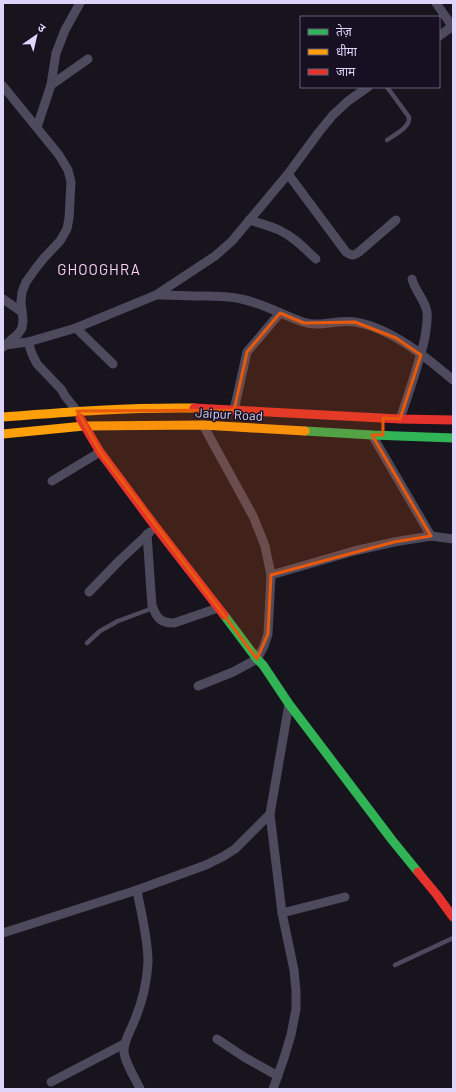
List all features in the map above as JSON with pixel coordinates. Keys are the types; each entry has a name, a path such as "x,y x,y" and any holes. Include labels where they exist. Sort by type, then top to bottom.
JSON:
{"main road":[{"name":"Jaipur Road","path":"3,417 77,411 141,408 193,408 400,419 453,420"},
{"path":"77,411 84,426 100,452 155,526 263,665 289,704 392,840 453,917"},
{"path":"383,418 383,435"},
{"name":"Jaipur Road","path":"3,434 84,426 203,425 372,435 453,438"}],"street":[{"path":"37,127 51,85 56,53 65,30 80,3"},
{"path":"436,3 452,26 440,35"},
{"path":"51,85 88,59"},
{"path":"3,86 59,155 68,170 72,182 67,229 60,241 44,258 26,282 22,292 21,302 23,320 22,328 18,334 4,346"},
{"path":"4,346 28,342 76,328 156,295 216,256 232,241 288,174 333,115 348,101 367,88"},
{"path":"288,174 346,252 351,255 354,256 396,220"},
{"path":"249,220 287,234 316,259"},
{"path":"400,419 421,355 427,323 426,306 414,287 412,279"},
{"path":"156,295 240,299 260,304 304,323 316,324 355,322 375,328 396,338 453,380"},
{"path":"3,299 22,312"},
{"path":"234,410 247,352 280,312"},
{"path":"76,328 113,364"},
{"path":"28,342 37,364 61,389 77,411"},
{"path":"198,686 228,674 257,659 268,634 271,575 265,546 253,516 203,425"},
{"path":"372,435 431,536"},
{"path":"52,481 100,452"},
{"path":"89,592 155,526"},
{"path":"147,534 153,608 156,616 162,621 174,623 218,608"},
{"path":"271,575 354,551 394,542 431,536 453,539"},
{"path":"273,1089 291,1035 296,1009 294,970 282,913 270,814 289,704"},
{"path":"3,934 206,865 224,856 235,848 270,814"},
{"path":"136,890 146,940 148,962 141,1002 134,1024 124,1044 123,1051 140,1089"},
{"path":"282,913 345,897"},
{"path":"217,1039 244,1057 278,1076"},
{"path":"50,1082 124,1044"}],"lane":[{"path":"387,88 409,117 406,126 387,140"},
{"path":"87,643 100,631 118,621 153,608"},
{"path":"395,965 453,938"}],"highlighted area":[{"path":"280,313 304,323 355,322 396,338 421,355 400,419 383,418 383,435 372,435 431,536 394,542 271,575 268,634 257,659 100,452 77,411 234,410 247,352"}],"traffic: fast":[{"path":"305,431 453,438"},
{"path":"224,615 263,665 289,704 418,872"}],"traffic: slow":[{"path":"3,417 122,409 194,408"},
{"path":"3,434 84,426 203,425 305,431"}],"traffic: jam":[{"path":"194,408 400,419 453,420"},
{"path":"80,418 100,452 224,615"},
{"path":"418,872 453,917"}],"district":[{"name":"GHOOGHRA","path":"99,269"}]}
